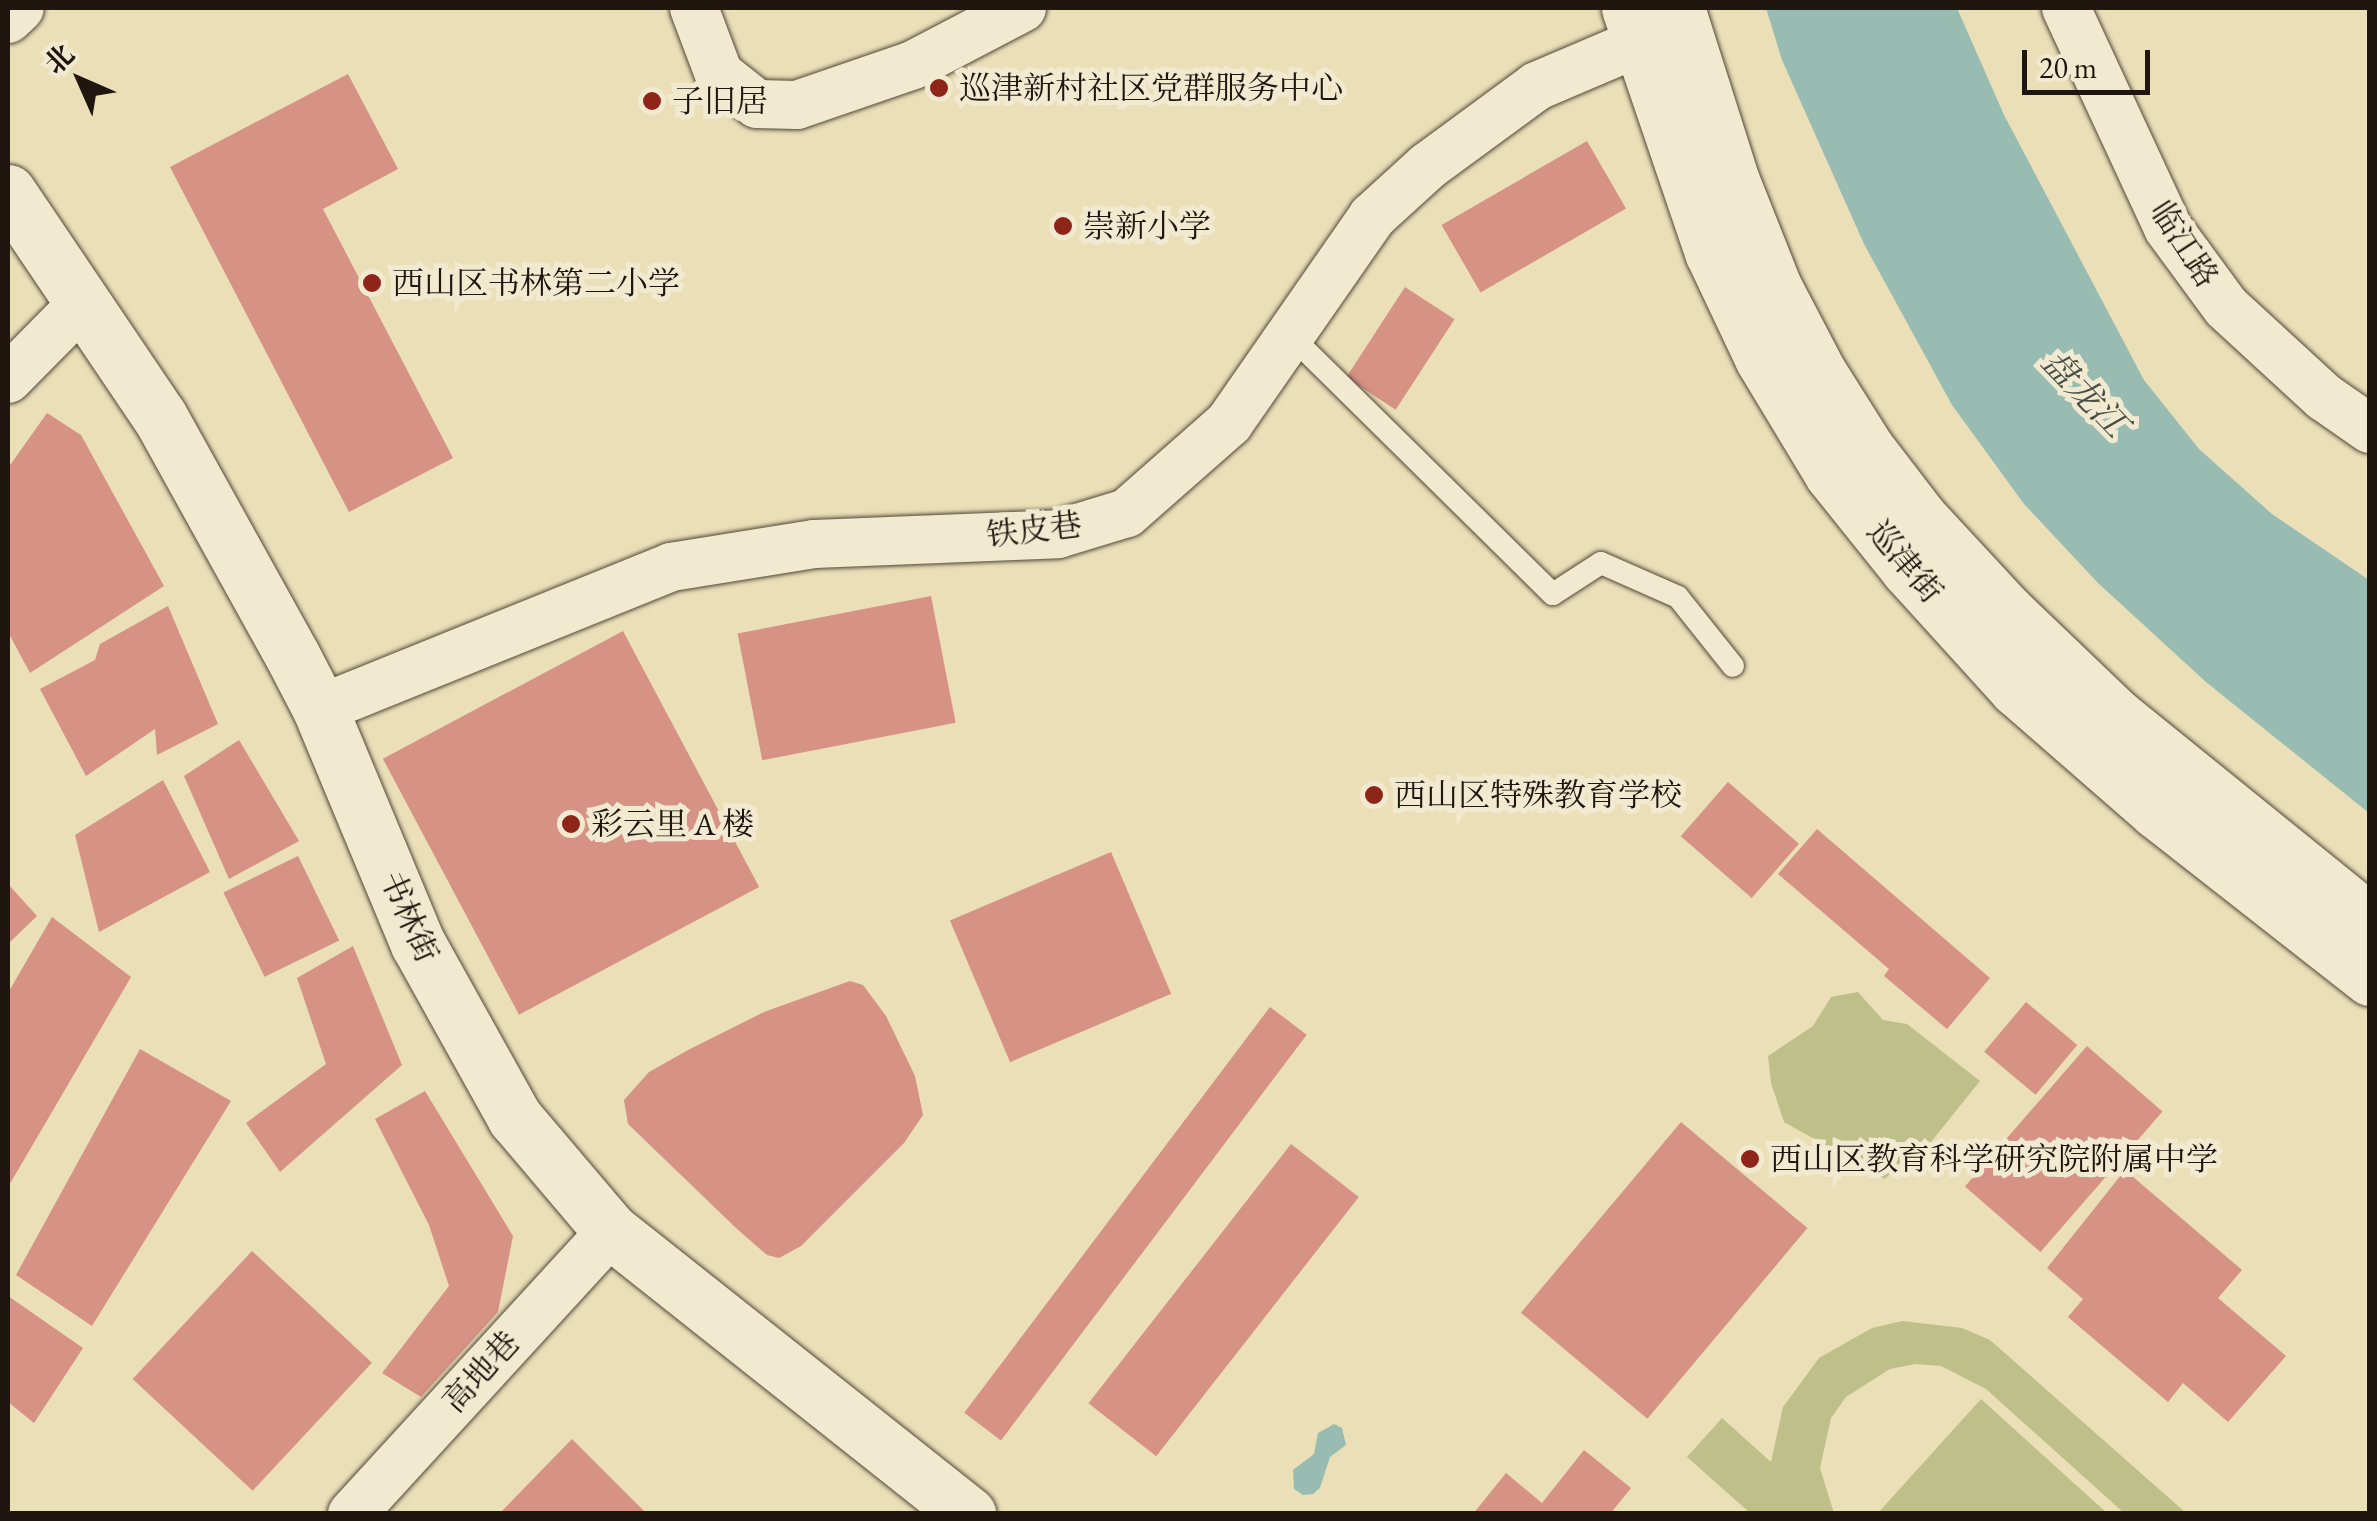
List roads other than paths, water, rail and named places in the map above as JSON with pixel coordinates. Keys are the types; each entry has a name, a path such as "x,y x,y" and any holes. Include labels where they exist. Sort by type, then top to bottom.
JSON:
{"main road":[{"name":"巡津街","path":"1649,19 1732,181 1774,287 1819,373 1867,450 1920,518 2008,612 2118,717 2370,922"},
{"name":"巡津街","path":"1649,19 1712,252 1762,358 1832,474 1908,570 2016,688 2157,812 2370,978"},
{"name":"书林街","path":"8,192 160,416 320,709 418,944 515,1118 611,1231 968,1514"}],"street":[{"path":"8,19 20,8"},
{"path":"694,8 718,74 758,104 797,106 913,65 1022,8"},
{"name":"临江路","path":"2066,8 2168,228 2226,307 2324,397 2370,429"},
{"name":"铁皮巷","path":"320,709 672,567 814,544 1058,534 1127,514 1229,423 1372,217 1428,166 1538,86 1649,19"},
{"path":"8,379 84,301"},
{"name":"高地巷","path":"352,1514 611,1231"}],"lane":[{"path":"1290,335 1554,594 1602,563 1678,597 1734,666"}],"water":[{"name":"盘龙江","path":"1766,8 1957,8 2004,115 2144,380 2199,449 2272,514 2369,580 2369,813 2206,682 2098,583 2024,504 1952,405 1864,244 1782,60"},
{"path":"1334,1424 1342,1428 1346,1445 1330,1457 1320,1488 1303,1495 1294,1489 1293,1470 1314,1454 1318,1433"}],"place":[{"name":"巡津新村社区党群服务中心","path":"939,88"},
{"name":"子旧居","path":"652,101"},
{"name":"崇新小学","path":"1063,226"},
{"name":"西山区书林第二小学","path":"372,283"},
{"name":"西山区特殊教育学校","path":"1374,795"},
{"name":"彩云里 A 楼","path":"571,824"},
{"name":"西山区教育科学研究院附属中学","path":"1750,1159"}]}
